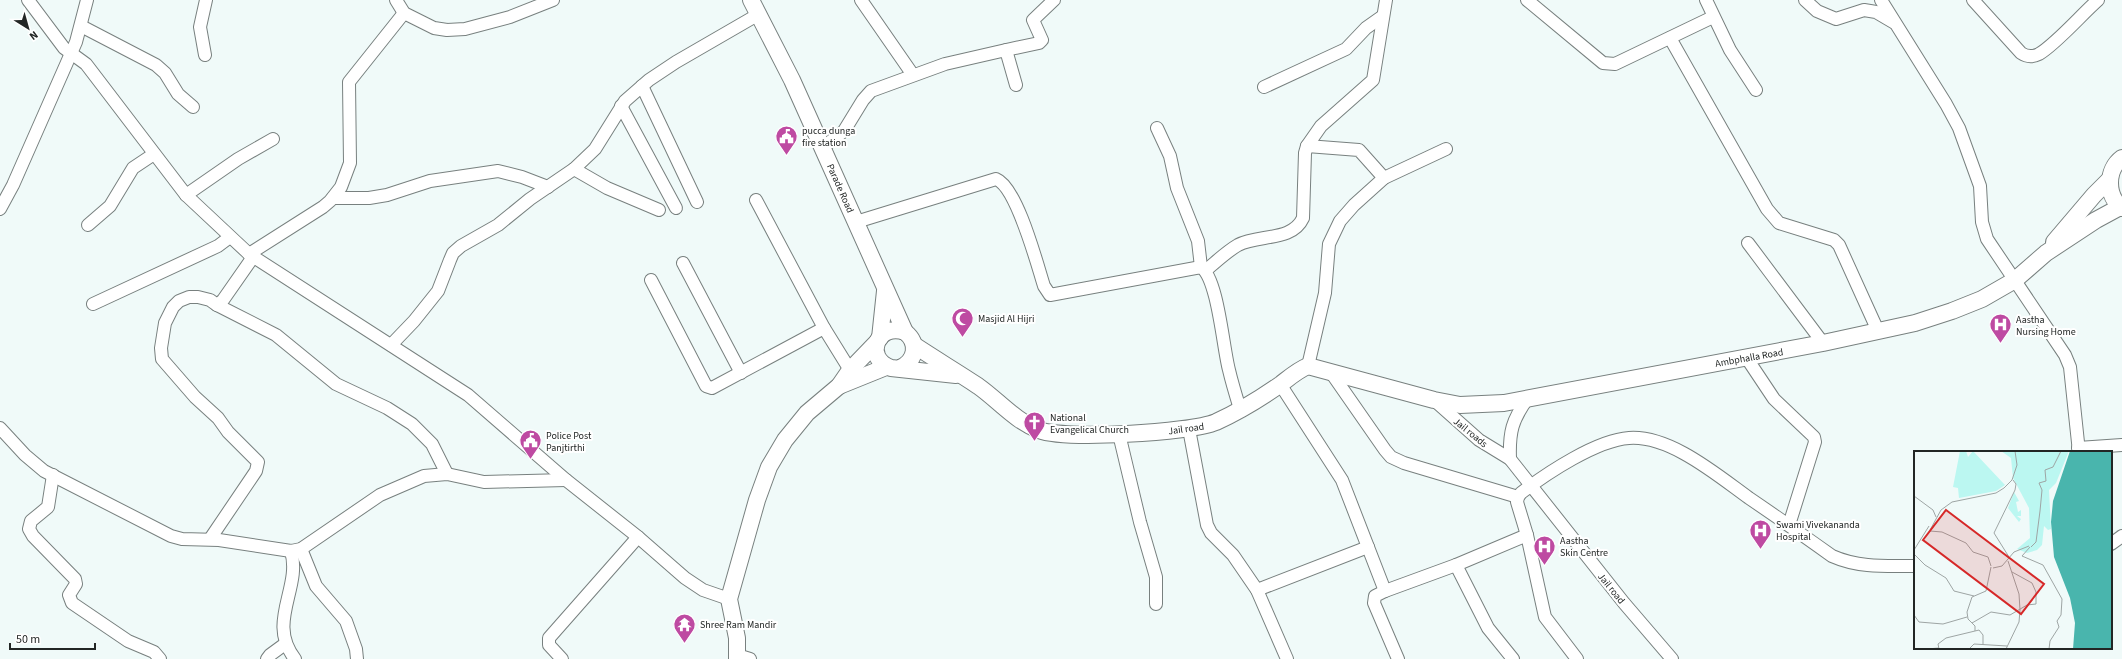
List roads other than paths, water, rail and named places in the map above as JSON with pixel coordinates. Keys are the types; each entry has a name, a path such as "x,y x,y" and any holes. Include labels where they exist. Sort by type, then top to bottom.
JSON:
{"main road":[{"name":"Parade Road","path":"755,7 856,222 877,268 885,291 910,338"},
{"path":"2046,253 2096,220 2121,207 2112,197 2110,179 2111,172 2122,158"},
{"path":"2046,253 2067,225 2110,179"},
{"name":"Ambphalla Road","path":"1434,400 1460,405 1485,405 1823,343 1878,331 1952,311 1982,299 2015,280 2046,253"},
{"path":"885,291 876,354 882,364 893,367 959,375"},
{"path":"741,658 730,599 757,500 769,467 785,440 807,413 839,386 850,370 884,334 894,330 910,338 915,351 910,362 839,386"},
{"name":"Jail road","path":"910,338 959,375 978,386 1016,417 1040,431 1056,434 1119,434 1189,429 1215,422 1240,409 1280,384 1298,370 1308,366"},
{"path":"1308,366 1434,400"}],"street":[{"path":"28,0 57,41 71,54 86,64 186,195 251,255 468,394 566,480 638,537 691,582 703,590 730,599"},
{"path":"0,209 13,185 71,54 81,26 87,0"},
{"path":"205,55 200,27 206,0"},
{"path":"396,0 404,13 434,28 447,30 464,28 510,17 553,0"},
{"path":"861,0 913,75"},
{"path":"822,148 844,131 863,100 871,91 945,64 1039,43 1042,40 1033,20 1054,0"},
{"path":"856,222 996,179 1000,180 1025,224 1046,292 1050,294 1203,269 1237,246 1289,232 1300,224 1303,218 1305,153 1307,146 1322,126 1373,80 1386,0"},
{"path":"1527,0 1603,63 1615,64 1713,17"},
{"path":"1706,0 1730,50 1756,90"},
{"path":"1805,0 1817,11 1836,19 1864,10 1876,12 1896,24"},
{"path":"1881,0 1957,123 1980,186 1984,233 2065,355 2070,367 2079,450 2122,445"},
{"path":"1972,0 2021,53 2026,56 2039,54 2098,0"},
{"path":"391,345 414,321 438,291 453,253 471,239 498,225 574,169 595,149 621,106 642,86 755,7"},
{"path":"217,305 223,300 251,255 323,207 341,188 350,163 349,82 404,13"},
{"path":"1264,87 1346,49 1366,28 1383,16"},
{"path":"81,26 156,65 165,73 178,94 193,107"},
{"path":"1670,38 1767,209 1779,223 1834,240 1839,245 1878,331"},
{"path":"1006,50 1016,85"},
{"path":"642,86 697,202"},
{"path":"621,106 676,208"},
{"path":"1157,128 1170,156 1177,188 1198,241 1203,269 1213,286 1229,371 1240,409"},
{"path":"186,195 238,159 273,139"},
{"path":"1307,146 1359,150 1384,178"},
{"path":"1308,366 1325,293 1328,251 1331,238 1347,212 1384,178 1446,149"},
{"path":"88,224 110,206 133,168 154,154"},
{"path":"574,169 607,188 659,210"},
{"path":"333,198 369,198 387,195 430,181 498,171 522,176 548,187"},
{"path":"756,200 824,328 850,370"},
{"path":"93,304 218,246 230,237"},
{"path":"1748,243 1823,343"},
{"path":"683,263 741,372"},
{"path":"651,280 706,386 712,388 824,328"},
{"path":"210,539 256,471 258,462 178,379 162,359 161,348 166,319 179,302 189,298 198,297 210,300 276,335 336,384 387,408 412,424 432,444 447,474"},
{"path":"1746,357 1774,399 1814,437 1815,442 1789,525"},
{"path":"1330,371 1391,457 1404,463 1518,497"},
{"path":"1280,384 1342,480 1385,591"},
{"path":"1510,459 1511,427 1514,417 1528,398"},
{"name":"Jail roads","path":"1434,400 1479,440 1510,459"},
{"path":"0,428 35,465 171,536 182,539 210,539 296,550 380,495 424,476 447,474 484,482 566,480"},
{"path":"1189,429 1207,525 1211,533 1248,574 1257,590 1287,659"},
{"path":"1119,434 1140,522 1156,577 1156,604"},
{"path":"1576,659 1545,617 1527,535 1517,502 1518,497 1532,485 1594,447 1611,440 1629,438 1659,442 1696,461 1832,556 1844,561 1865,566 1914,566"},
{"name":"Jail road","path":"1510,459 1624,603 1672,659"},
{"path":"53,475 48,506 31,521 29,529 33,536 74,579 76,584 69,595 72,603 128,642 154,652 160,659"},
{"path":"1398,659 1374,603 1375,596 1527,535"},
{"path":"2112,543 2122,536"},
{"path":"562,659 551,648 549,638 638,537"},
{"path":"1257,590 1368,547"},
{"path":"295,659 285,644 285,609 294,570 296,550"},
{"path":"296,550 316,586 346,621 356,650 357,659"},
{"path":"1456,564 1488,628 1513,659"},
{"path":"267,659 285,644"}],"place":[{"name":"pucca dunga fire station","path":"787,156"},
{"name":"Masjid Al Hijri","path":"962,338"},
{"name":"Aastha Nursing Home","path":"2001,344"},
{"name":"National Evangelical Church","path":"1034,442"},
{"name":"Police Post Panjtirthi","path":"531,460"},
{"name":"Swami Vivekananda Hospital","path":"1761,550"},
{"name":"Aastha Skin Centre","path":"1544,566"},
{"name":"Shree Ram Mandir","path":"685,644"}]}
